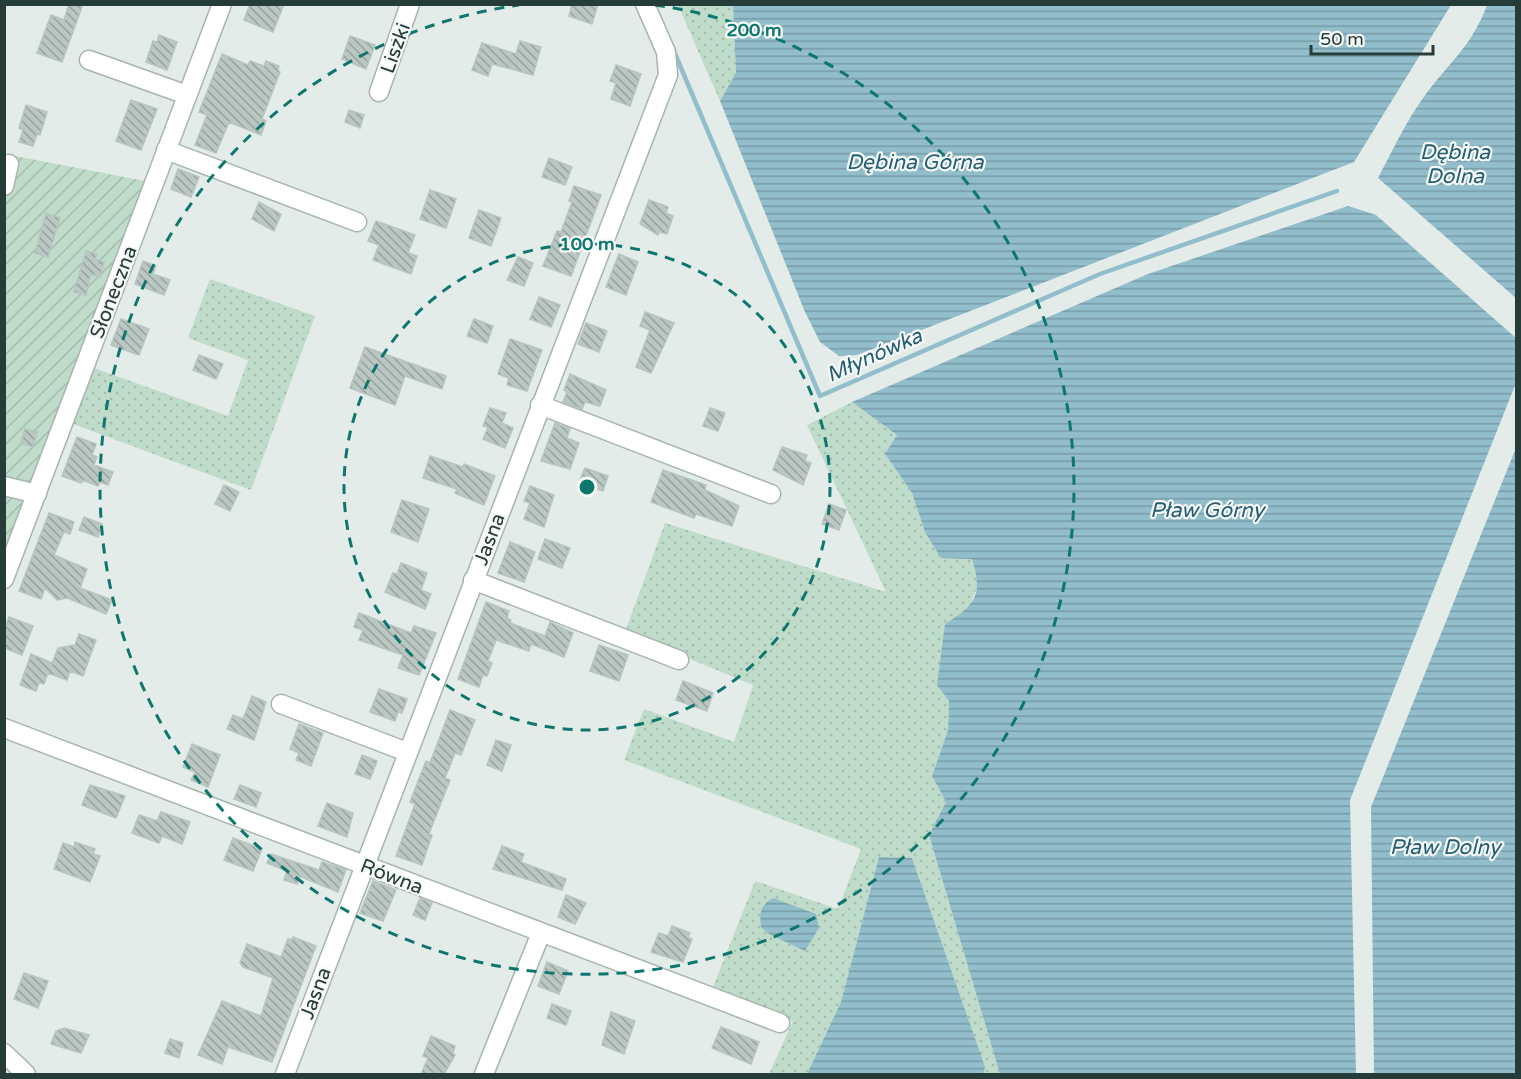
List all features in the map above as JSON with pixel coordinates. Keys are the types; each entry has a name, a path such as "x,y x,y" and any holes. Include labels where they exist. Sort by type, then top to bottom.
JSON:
{"street":[{"name":"Słoneczna","path":"4,579 222,4"},
{"name":"Liszki","path":"379,92 410,4"},
{"name":"Jasna","path":"285,1074 668,75 666,52 645,4"},
{"path":"89,60 187,95"},
{"path":"166,150 357,222"},
{"path":"4,186 9,164"},
{"path":"540,405 771,494"},
{"path":"4,486 37,494"},
{"path":"473,580 679,660"},
{"path":"281,704 407,752"},
{"name":"Równa","path":"4,729 780,1023"},
{"path":"484,1074 541,933"}],"green space":[{"path":"678,5 733,5 736,73 720,101"},
{"path":"5,154 145,181 5,552"},
{"path":"210,279 315,316 251,490 73,424 94,368 228,416 248,360 188,338"},
{"path":"852,402 897,435 885,454 912,493 925,532 972,559 979,582 968,610 949,701 948,730 932,776 946,802 929,835 1000,1074 983,1074 984,1066 912,858 879,857 841,1002 807,1074 769,1074 793,1021 713,987 755,881 838,909 861,849 624,760 644,709 734,742 753,685 625,632 665,523 886,592 807,425"}],"water":[{"name":"Dębina Górna","path":"733,4 1451,5 1354,162 857,355 839,356 820,342 805,312 720,101 736,73"},
{"name":"Dębina Dolna","path":"1487,5 1516,5 1516,298 1378,178 1413,113 1428,91 1465,47"},
{"name":"Pław Górny","path":"1348,206 1376,215 1516,338 1516,383 1350,800 1356,1074 1000,1074 929,835 946,802 932,776 948,730 949,701 937,685 945,624 964,611 974,598 977,581 975,571 972,559 941,558 925,532 912,493 885,454 897,435 852,402 1148,274"},
{"name":"Pław Dolny","path":"1516,448 1516,1074 1374,1074 1371,807"},
{"path":"879,857 912,858 985,1067 983,1074 807,1074 841,1002"},
{"path":"773,898 816,914 819,928 805,951 769,934 761,927 762,910"}],"building":[{"path":"69,4 83,4 62,62 37,53 51,15 64,20"},
{"path":"250,4 284,4 273,32 244,20"},
{"path":"572,4 598,4 592,24 569,16"},
{"path":"159,35 177,42 167,70 146,62 153,41 157,42"},
{"path":"350,36 375,45 366,69 342,59"},
{"path":"520,41 541,47 533,75 492,64 488,76 472,70 482,43 516,54"},
{"path":"222,54 248,65 250,61 264,66 266,61 279,66 280,72 262,119 266,121 261,135 229,122 216,153 195,145 207,115 199,112"},
{"path":"616,65 641,74 630,106 611,99 616,83 610,81"},
{"path":"131,100 157,109 141,150 116,141"},
{"path":"26,105 47,112 40,135 37,134 33,146 19,142 23,130 19,128"},
{"path":"349,110 364,115 360,128 345,122"},
{"path":"549,158 572,167 565,185 542,177"},
{"path":"178,169 199,177 191,197 171,189"},
{"path":"574,186 601,195 571,276 543,266 557,231 561,232 572,202 569,201"},
{"path":"430,190 456,199 446,228 420,219"},
{"path":"649,200 668,207 666,213 673,216 667,234 659,232 658,235 640,224"},
{"path":"259,202 281,214 274,231 252,219"},
{"path":"479,210 501,218 491,246 469,238"},
{"path":"46,213 60,218 48,257 35,253"},
{"path":"376,221 415,235 408,253 417,256 411,274 373,260 379,245 368,241"},
{"path":"86,251 97,254 95,259 104,262 100,277 91,274 86,295 74,292"},
{"path":"619,254 638,262 626,295 606,287"},
{"path":"518,257 533,263 524,286 507,280"},
{"path":"143,261 156,266 153,274 170,280 164,295 135,284"},
{"path":"539,297 560,305 551,327 530,319"},
{"path":"645,312 674,323 651,373 636,367 650,330 640,326"},
{"path":"121,319 149,329 139,355 111,345"},
{"path":"474,319 493,326 487,343 467,336"},
{"path":"586,323 607,331 599,352 578,344"},
{"path":"510,339 542,350 527,391 507,385 509,378 498,374"},
{"path":"365,347 446,376 442,389 405,376 395,405 350,388"},
{"path":"199,355 223,364 216,379 193,370"},
{"path":"570,374 606,390 600,406 585,402 582,409 563,402 567,392 564,390"},
{"path":"490,408 506,413 502,423 513,428 505,448 483,439 488,427 483,426"},
{"path":"710,408 725,413 718,431 703,426"},
{"path":"555,423 570,429 567,438 579,443 570,469 541,461"},
{"path":"25,429 37,432 33,447 21,443"},
{"path":"77,437 96,444 92,455 97,457 94,465 113,472 108,485 100,482 98,486 82,480 81,483 62,476"},
{"path":"782,447 807,455 805,461 811,463 803,485 773,470"},
{"path":"430,456 463,467 464,464 495,476 484,505 455,493 457,489 423,478"},
{"path":"585,468 608,476 603,491 579,482"},
{"path":"663,470 706,485 705,490 739,506 732,526 696,514 694,518 651,502"},
{"path":"224,485 239,492 230,511 215,504"},
{"path":"530,486 554,495 544,527 524,519 530,503 524,501"},
{"path":"402,500 429,509 418,542 391,532"},
{"path":"829,504 846,510 839,530 822,524"},
{"path":"49,513 74,522 70,534 64,532 54,555 87,569 80,588 112,600 106,614 67,598 57,600 45,588 41,599 19,591"},
{"path":"84,517 102,524 98,537 79,530"},
{"path":"545,539 570,548 562,568 538,559"},
{"path":"510,542 535,552 524,582 498,573"},
{"path":"401,563 427,573 421,590 431,594 425,609 385,592 393,573 397,574"},
{"path":"486,602 509,611 507,618 511,620 510,623 545,636 550,622 573,633 564,657 531,644 529,651 496,640 488,661 492,663 487,676 483,675 479,687 458,679"},
{"path":"359,613 411,633 414,626 436,633 419,675 398,668 403,655 359,640 363,630 354,627"},
{"path":"9,617 33,626 22,655 4,648 4,629"},
{"path":"79,634 96,640 83,676 70,671 67,680 48,673 44,684 39,683 36,691 20,685 31,654 52,663 51,666 58,648 75,645"},
{"path":"599,645 628,655 619,681 590,671"},
{"path":"683,681 713,693 707,711 676,700"},
{"path":"379,689 407,699 402,713 398,712 395,721 370,712"},
{"path":"252,696 266,702 254,740 227,729 233,715 243,719"},
{"path":"450,710 475,720 461,755 455,753 445,778 450,780 429,834 432,835 422,865 396,856 415,804 410,802 426,761 430,763"},
{"path":"299,724 323,733 311,766 296,760 299,753 290,749"},
{"path":"496,740 511,745 502,771 487,765"},
{"path":"192,744 220,755 208,787 191,780 195,772 183,767"},
{"path":"362,755 377,761 370,779 355,774"},
{"path":"90,785 125,796 116,818 82,805"},
{"path":"240,785 261,793 256,807 234,799"},
{"path":"327,803 353,813 347,837 318,826"},
{"path":"161,812 190,822 182,844 162,836 159,843 132,833 139,815 157,821"},
{"path":"233,838 262,849 253,871 224,860"},
{"path":"75,842 95,849 93,854 100,856 90,882 54,869 63,843 74,847"},
{"path":"502,846 524,854 521,862 566,879 562,890 493,869"},
{"path":"271,854 319,870 322,862 346,870 338,892 299,876 297,884 284,880 287,871 267,863"},
{"path":"373,881 396,890 383,921 360,913"},
{"path":"566,895 586,903 575,924 558,917"},
{"path":"420,898 432,903 425,920 413,915"},
{"path":"672,926 690,933 688,937 692,939 683,962 651,952 659,933 668,936"},
{"path":"293,937 316,946 272,1062 228,1047 222,1064 198,1055 222,1001 261,1016 273,978 243,967 240,963 247,944 281,957 288,939 292,940"},
{"path":"547,962 568,971 559,994 538,986"},
{"path":"24,973 48,981 38,1008 14,999"},
{"path":"552,1004 571,1011 566,1025 547,1018"},
{"path":"611,1012 635,1021 624,1054 602,1045"},
{"path":"721,1027 759,1042 751,1064 712,1048"},
{"path":"64,1028 89,1035 81,1053 51,1044 56,1031"},
{"path":"431,1036 455,1046 453,1053 455,1055 444,1074 421,1074 428,1058 423,1056"},
{"path":"170,1039 183,1043 179,1058 165,1053"}],"waterway":[{"name":"Młynówka","path":"673,49 820,396 1100,274 1337,191"}]}
